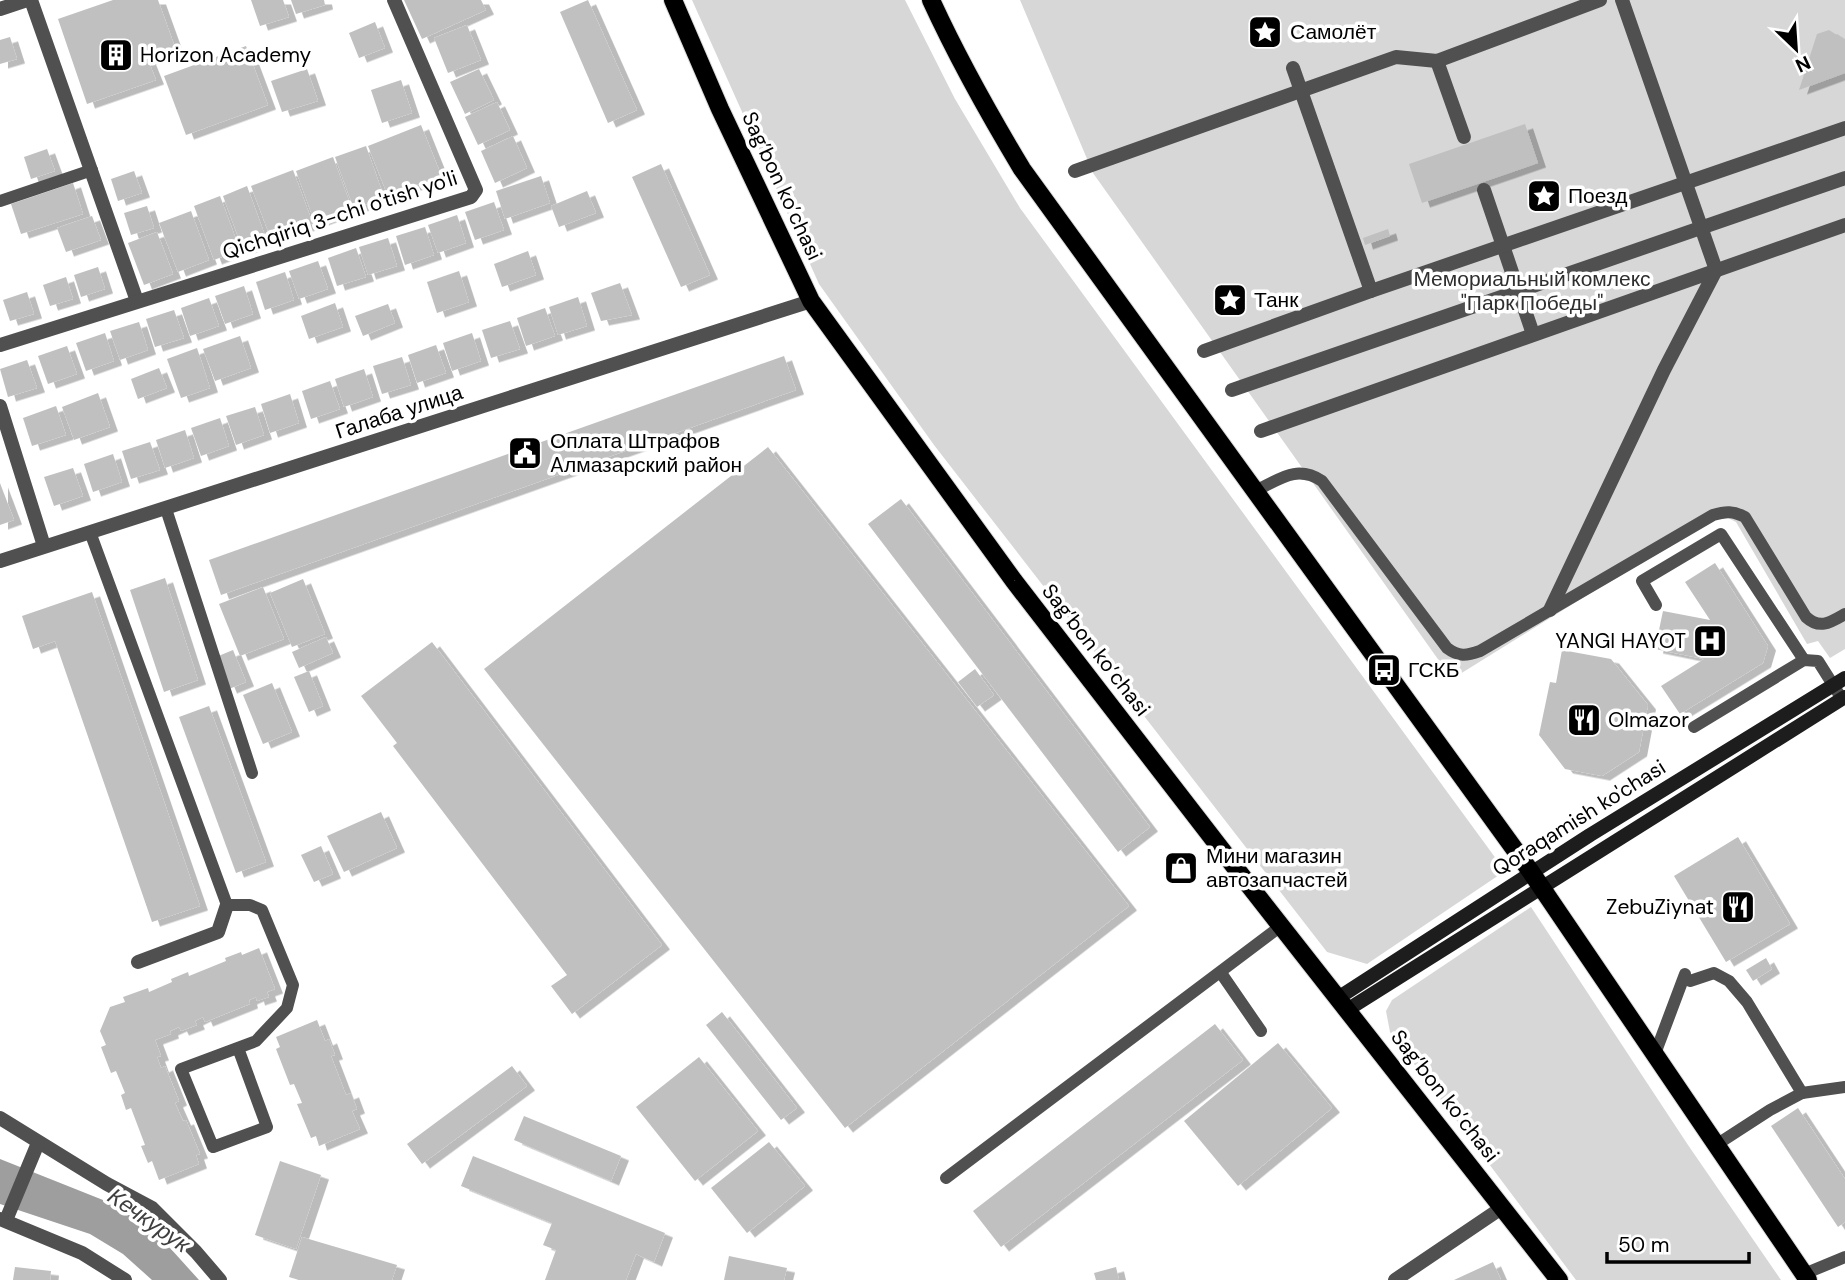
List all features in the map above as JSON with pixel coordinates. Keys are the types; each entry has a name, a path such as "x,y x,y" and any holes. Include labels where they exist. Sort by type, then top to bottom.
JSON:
{"main road":[{"name":"Sag’bon ko’chasi","path":"673,0 720,108 811,301 1014,581 1559,1280"},
{"path":"931,0 974,86 1022,169 1536,879 1806,1277"},
{"name":"Qoraqamish ko'chasi","path":"1342,1004 1839,681"},
{"name":"Qoraqamish ko'chasi","path":"1536,879 1843,698"}],"street":[{"path":"0,9 29,0 137,301"},
{"name":"Qichqiriq 3-chi o'tish yo'li","path":"0,345 471,197 476,190 394,0"},
{"path":"1075,171 1396,57 1437,61 1600,0"},
{"path":"1550,610 1664,370 1716,270 1622,0"},
{"path":"1437,61 1464,136"},
{"path":"1293,68 1371,291"},
{"path":"1204,351 1845,128"},
{"path":"1232,390 1845,178"},
{"path":"1484,190 1533,334"},
{"path":"1261,430 1845,225"},
{"name":"Галаба улица","path":"0,561 811,301"},
{"path":"0,406 44,546"},
{"path":"138,962 218,932 227,905"},
{"path":"0,1118 38,1143 152,1208 220,1280"},
{"path":"38,1143 3,1219 82,1253 125,1280"},
{"path":"1395,1280 1503,1207"}],"lane":[{"path":"0,201 92,170"},
{"path":"1255,491 1294,473 1312,474 1322,481 1447,648 1456,655 1467,656 1480,651 1713,515 1725,511 1736,512 1745,517 1811,623 1827,624 1845,614"},
{"path":"166,509 252,774"},
{"path":"90,532 227,905 250,905 262,910 293,985 286,1008 256,1041 181,1069 213,1147 267,1127 238,1048"},
{"path":"1656,605 1642,581 1721,534 1804,660"},
{"path":"1694,727 1804,660 1818,661 1839,681 1843,698"},
{"path":"946,1178 1281,926"},
{"path":"1221,972 1261,1031"},
{"path":"1655,1054 1687,978 1714,973 1729,981 1747,1002 1802,1093"},
{"path":"1716,1145 1802,1093 1845,1087"},
{"path":"1806,1277 1845,1257"}],"green space":[{"path":"692,0 905,0 955,99 1020,208 1505,871 1367,964 1327,952 934,445 819,284"},
{"name":"Мемориальный комлекс \"Парк Победы\"","path":"1020,0 1845,0 1845,649 1830,658 1818,641 1807,644 1736,522 1728,518 1715,520 1452,679 1093,173"},
{"path":"1531,907 1781,1280 1576,1280 1390,1032 1386,1011 1392,1000"}],"shaded area":[{"path":"0,1159 103,1200 152,1228 199,1280 152,1280 123,1254 90,1234 0,1204"}],"building":[{"name":"Horizon Academy","path":"113,0 158,0 176,50 148,60 156,80 87,104 58,19"},
{"path":"251,0 283,0 289,17 260,26"},
{"path":"291,0 324,0 325,5 296,14"},
{"path":"404,0 481,0 486,10 422,39"},
{"path":"588,0 637,110 608,123 560,12"},
{"path":"375,22 385,48 359,58 349,33"},
{"path":"467,25 481,60 448,73 434,38"},
{"path":"1829,30 1845,40 1845,73 1799,90 1817,34"},
{"path":"10,37 17,59 0,64 0,40"},
{"path":"246,46 268,105 186,135 164,76"},
{"path":"307,69 318,101 282,112 271,81"},
{"path":"479,69 494,100 465,114 450,82"},
{"path":"401,80 412,113 382,123 371,90"},
{"path":"497,102 510,130 478,145 465,117"},
{"path":"1525,124 1538,163 1422,203 1409,164"},
{"path":"421,125 441,175 388,196 368,146"},
{"path":"513,136 527,168 495,183 481,151"},
{"path":"366,146 384,197 354,209 335,157"},
{"path":"47,149 55,171 31,179 24,157"},
{"path":"333,157 352,209 315,223 296,171"},
{"path":"661,164 710,275 681,287 632,177"},
{"path":"293,170 313,224 271,239 251,186"},
{"path":"134,171 142,193 118,201 111,179"},
{"path":"541,176 550,203 505,219 496,191"},
{"path":"73,183 83,214 21,234 11,204"},
{"path":"247,186 267,241 243,250 223,196"},
{"path":"587,191 596,213 559,227 551,206"},
{"path":"220,196 240,250 214,260 194,206"},
{"path":"494,202 504,230 475,240 465,212"},
{"path":"147,206 154,228 131,235 124,213"},
{"path":"191,211 209,260 178,272 159,223"},
{"path":"457,215 466,243 438,253 428,225"},
{"path":"92,216 101,240 66,252 57,228"},
{"path":"425,227 434,255 405,265 396,236"},
{"path":"1388,229 1390,236 1365,245 1363,238"},
{"path":"157,232 173,274 144,285 128,243"},
{"path":"388,238 397,266 368,275 359,247"},
{"path":"356,248 366,277 337,286 328,258"},
{"path":"528,251 536,275 502,287 494,264"},
{"path":"318,261 328,289 299,299 289,271"},
{"path":"98,267 105,289 81,297 74,275"},
{"path":"459,271 469,302 437,313 427,282"},
{"path":"285,272 294,300 265,310 256,282"},
{"path":"66,277 73,299 50,306 43,285"},
{"path":"620,283 632,315 601,321 591,293"},
{"path":"244,286 253,314 225,324 215,296"},
{"path":"27,292 34,314 10,321 3,300"},
{"path":"578,297 587,326 558,335 549,307"},
{"path":"209,298 219,326 190,336 181,308"},
{"path":"335,303 343,327 309,339 301,316"},
{"path":"388,304 395,323 363,336 355,316"},
{"path":"545,308 555,336 526,346 517,318"},
{"path":"174,310 184,338 155,347 146,319"},
{"path":"510,321 520,349 491,358 482,330"},
{"path":"139,322 148,350 120,360 110,331"},
{"path":"105,333 114,361 86,371 76,343"},
{"path":"472,333 481,361 452,371 443,343"},
{"path":"240,336 251,368 215,381 203,349"},
{"path":"436,345 446,373 417,383 408,355"},
{"path":"67,346 77,374 48,384 38,356"},
{"path":"197,348 210,388 181,398 167,359"},
{"path":"784,356 796,390 221,595 209,560"},
{"path":"402,357 411,385 382,394 373,366"},
{"path":"27,360 37,388 8,397 0,369"},
{"path":"159,368 167,388 138,399 131,379"},
{"path":"364,369 373,397 344,407 335,379"},
{"path":"330,381 340,409 311,419 302,391"},
{"path":"98,393 110,427 74,440 62,407"},
{"path":"290,394 299,423 270,433 261,404"},
{"path":"56,406 66,435 32,446 23,418"},
{"path":"255,407 264,435 236,445 226,416"},
{"path":"220,418 229,446 201,456 191,428"},
{"path":"185,430 194,458 165,468 156,440"},
{"path":"150,442 160,470 131,479 122,451"},
{"path":"768,447 1129,906 845,1128 484,669"},
{"path":"113,454 122,482 93,492 84,464"},
{"path":"73,468 83,496 54,506 44,477"},
{"path":"0,483 14,520 0,525"},
{"path":"901,499 1150,827 1118,852 868,524"},
{"path":"1715,563 1768,646 1763,663 1680,714 1661,686 1704,659 1655,649 1663,611 1710,620 1685,582"},
{"path":"165,578 198,680 164,692 130,590"},
{"path":"303,579 325,634 292,647 270,593"},
{"path":"263,587 284,639 240,656 219,604"},
{"path":"92,592 200,906 152,922 55,641 33,649 22,616"},
{"path":"326,637 333,653 299,668 292,652"},
{"path":"432,642 662,945 572,1014 551,986 567,975 393,746 397,743 361,696"},
{"path":"233,650 246,682 229,689 216,657"},
{"path":"1562,650 1611,659 1648,705 1639,752 1602,776 1565,769 1539,735 1550,682 1556,683"},
{"path":"975,669 994,695 977,707 958,682"},
{"path":"309,671 323,706 309,712 294,677"},
{"path":"272,683 292,732 263,744 243,695"},
{"path":"209,706 266,862 236,873 179,717"},
{"path":"381,812 397,848 344,872 327,836"},
{"path":"1738,837 1790,924 1726,962 1674,876"},
{"path":"321,846 333,874 314,882 301,855"},
{"path":"259,948 275,989 267,992 269,997 257,1001 256,997 249,1000 250,1004 205,1022 203,1017 195,1021 197,1025 181,1031 179,1027 170,1031 171,1034 155,1040 161,1056 157,1057 161,1068 165,1066 179,1101 175,1103 183,1121 186,1120 200,1154 196,1155 199,1164 159,1180 152,1161 148,1163 141,1146 145,1145 131,1108 126,1110 121,1095 125,1093 116,1071 111,1073 101,1047 106,1045 100,1031 110,1007 125,1002 123,997 148,988 149,992 188,972 189,976 226,961 225,958"},
{"path":"1766,958 1772,969 1753,981 1746,970"},
{"path":"722,1012 797,1108 781,1120 706,1025"},
{"path":"317,1020 325,1041 329,1039 335,1055 331,1056 346,1095 351,1093 357,1109 352,1111 360,1129 319,1146 316,1136 311,1138 297,1104 302,1103 294,1084 290,1085 276,1049 280,1047 276,1037"},
{"path":"1215,1024 1243,1060 1001,1247 973,1211"},
{"path":"1278,1043 1332,1108 1238,1186 1184,1121"},
{"path":"699,1057 758,1131 695,1181 636,1107"},
{"path":"512,1066 527,1086 422,1164 407,1144"},
{"path":"1798,1108 1845,1179 1845,1222 1838,1227 1771,1126"},
{"path":"524,1116 621,1156 611,1181 514,1140"},
{"path":"769,1142 805,1186 747,1233 711,1188"},
{"path":"473,1156 665,1233 654,1262 636,1254 626,1280 545,1280 556,1250 543,1245 552,1223 461,1186"},
{"path":"280,1161 321,1175 296,1249 255,1235"},
{"path":"302,1237 397,1265 392,1280 299,1280 289,1277"},
{"path":"729,1256 787,1268 784,1280 724,1280"},
{"path":"1493,1262 1501,1280 1454,1280"},
{"path":"15,1267 51,1271 50,1280 13,1280"},
{"path":"1116,1267 1119,1280 1096,1280 1094,1273"}],"place":[{"name":"Самолёт","path":"1265,32"},
{"name":"Horizon Academy","path":"116,55"},
{"name":"Поезд","path":"1544,196"},
{"name":"Танк","path":"1230,300"},
{"name":"Оплата Штрафов Aлмазарский район","path":"525,453"},
{"name":"YANGI HAYOT","path":"1710,641"},
{"name":"ГСКБ","path":"1384,670"},
{"name":"Olmazor","path":"1584,720"},
{"name":"Мини магазин автозапчастей","path":"1181,868"},
{"name":"ZebuZiynat","path":"1738,907"}],"water label":[{"name":"Кечкурук","path":"149,1220"}]}
